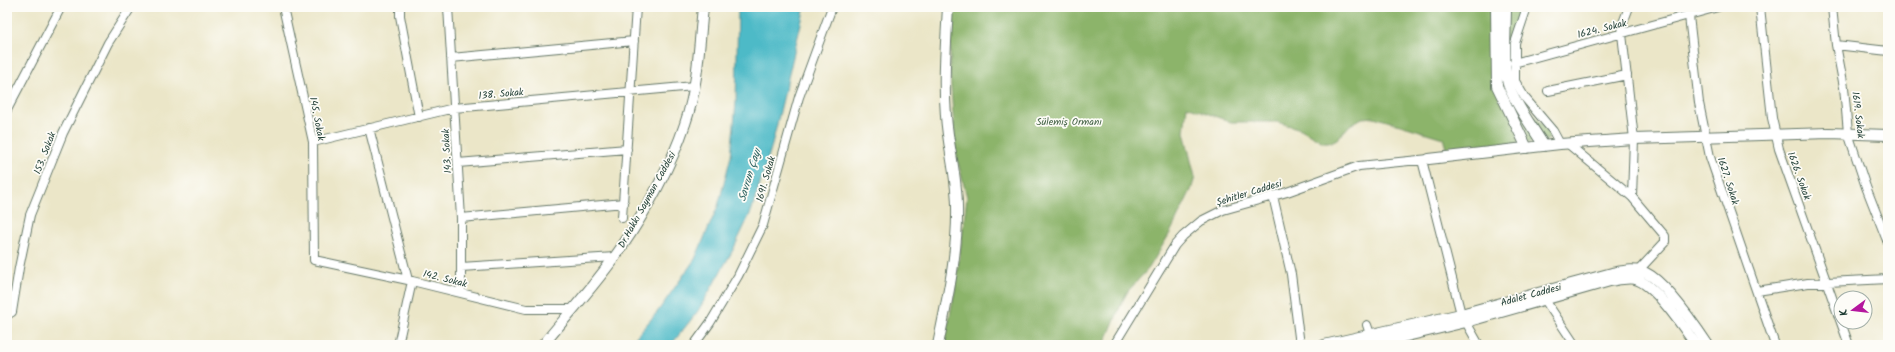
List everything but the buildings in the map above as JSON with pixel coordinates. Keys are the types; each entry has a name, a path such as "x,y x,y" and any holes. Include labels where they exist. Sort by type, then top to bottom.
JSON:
{"street":[{"path":"7,110 61,7"},
{"name":"153. Sokak","path":"7,315 12,312 14,305 27,223 55,152 101,56 120,22 131,7"},
{"name":"145. Sokak","path":"283,7 313,142 314,260"},
{"path":"400,7 400,16 419,116"},
{"path":"448,7 458,7"},
{"name":"143. Sokak","path":"448,7 461,218 462,293"},
{"path":"622,218 636,7"},
{"name":"Dr.Hakkı Sayman Caddesi","path":"543,345 615,256 634,229 665,171 685,124 694,86 702,7"},
{"name":"1691. Sokak","path":"694,345 710,323 738,276 763,225 799,97 832,7"},
{"path":"938,345 950,278 957,221 957,195 948,139 944,89 948,7"},
{"path":"1496,7 1497,86 1527,148"},
{"path":"1506,7 1505,46 1508,83 1520,108 1544,146"},
{"path":"1527,7 1515,43 1515,81 1518,88 1563,144 1632,197 1665,236 1665,242 1638,271 1647,274 1661,286 1684,311 1708,345"},
{"path":"1629,7 1623,23 1622,34 1634,139 1632,197"},
{"name":"1624. Sokak","path":"1514,63 1718,7"},
{"name":"1626. Sokak","path":"1760,7 1775,134 1786,172 1848,345"},
{"name":"1619. Sokak","path":"1832,7 1836,45 1844,87 1848,133 1866,187 1888,243"},
{"name":"1627. Sokak","path":"1689,16 1699,103 1705,137 1715,175 1775,345"},
{"path":"451,58 634,41"},
{"path":"1836,45 1888,51"},
{"path":"1548,90 1627,75"},
{"name":"138. Sokak","path":"313,142 454,108 694,86"},
{"path":"369,128 410,280 398,345"},
{"path":"1479,345 1464,318 1426,159 1563,144 1634,139 1775,134 1848,133 1888,135"},
{"path":"458,163 627,149"},
{"name":"Şehitler Caddesi","path":"1114,345 1166,257 1183,236 1213,214 1273,196 1359,166 1426,159"},
{"path":"1273,196 1291,274 1300,345"},
{"path":"461,218 624,203"},
{"path":"461,267 615,256"},
{"name":"142. Sokak","path":"314,260 410,280 526,309 572,309"},
{"name":"Adalet Caddesi","path":"1464,318 1612,273 1638,271"},
{"path":"1324,345 1371,339 1545,300 1610,281 1634,279 1645,284 1660,299 1696,345"},
{"path":"1757,291 1791,285 1888,279"},
{"path":"1545,300 1575,345"}],"green space":[{"name":"Sülemiş Ormanı","path":"951,7 1522,7 1511,48 1509,63 1511,76 1516,89 1524,102 1551,134 1548,140 1447,152 1443,138 1374,117 1362,118 1350,125 1337,139 1331,142 1323,142 1301,129 1277,122 1231,122 1187,106 1184,132 1195,177 1191,190 1170,233 1149,268 1128,291 1104,345 944,345 955,290 967,197 956,155 950,74"}],"water":[{"name":"Savrun Çayı","path":"738,7 805,7 772,145 751,212 733,250 698,311 671,345 629,345 658,311 695,259 718,206 731,156 736,103"}]}
